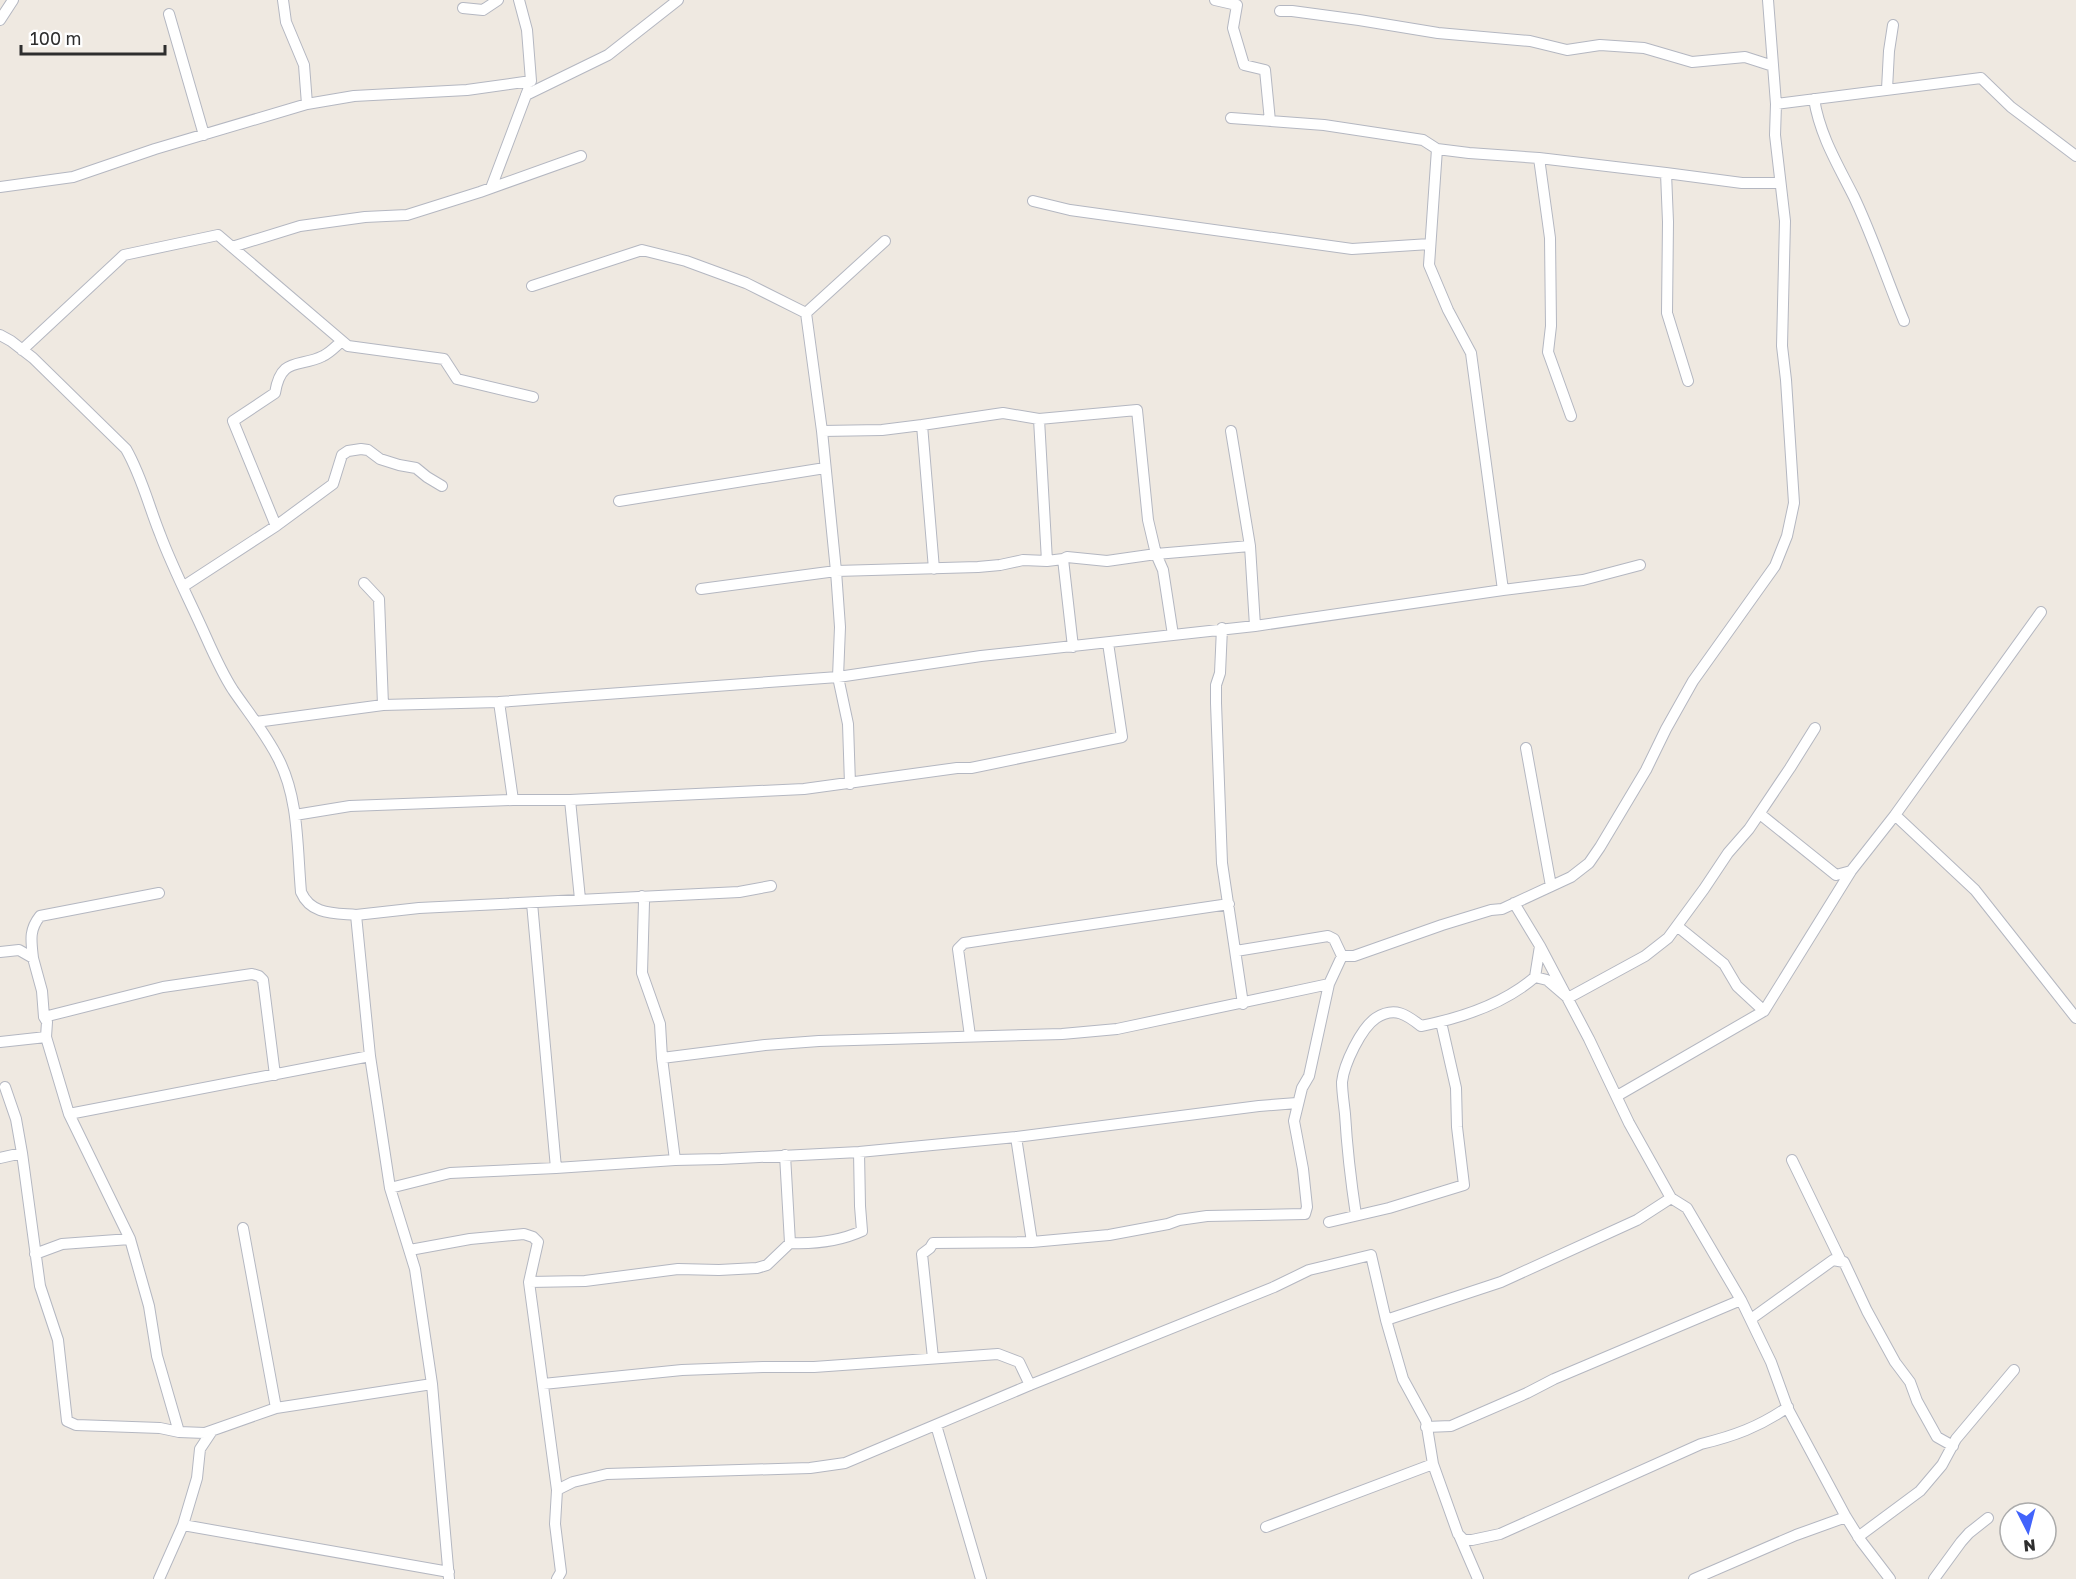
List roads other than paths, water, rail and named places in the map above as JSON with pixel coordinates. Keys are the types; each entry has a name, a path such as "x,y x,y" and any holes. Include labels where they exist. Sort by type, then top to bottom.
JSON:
{"street":[{"path":"0,20 13,0"},
{"path":"283,0 286,22 304,65 307,104"},
{"path":"463,8 483,10 498,0"},
{"path":"491,188 531,81 527,30 519,0"},
{"path":"526,95 608,56 678,0"},
{"path":"1215,0 1238,5 1233,28 1244,65 1265,70 1270,121"},
{"path":"1342,956 1354,956 1442,925 1491,910 1502,909 1571,877 1589,863 1646,770 1693,681 1775,566 1787,536 1794,503 1782,346 1785,221 1775,135 1776,104 1768,0"},
{"path":"1280,11 1438,33 1530,41 1567,50 1600,45 1644,48 1692,62 1745,57 1773,66"},
{"path":"169,14 204,135"},
{"path":"1887,89 1893,25"},
{"path":"1776,104 1981,78 2011,107 2076,156"},
{"path":"0,187 73,177 307,104 354,96 467,90 531,81"},
{"path":"1814,99 1818,120 1833,159 1854,198 1904,321"},
{"path":"1231,118 1324,125 1423,140 1437,149 1469,153 1539,158 1742,183 1780,183"},
{"path":"1437,149 1429,265 1448,310 1471,353 1503,590"},
{"path":"232,247 300,226 364,217 407,215 581,156"},
{"path":"1539,158 1550,238 1551,326 1548,352 1571,416"},
{"path":"1666,173 1667,313 1688,381"},
{"path":"1033,201 1070,210 1352,249 1430,244"},
{"path":"22,350 124,255 218,235 348,346 444,359 457,379 533,398"},
{"path":"806,313 885,241"},
{"path":"532,286 642,250 686,261 746,283 806,313"},
{"path":"806,313 822,430 836,571 840,627 838,677 848,724 850,784"},
{"path":"0,335 22,350 78,401 126,449 137,468 166,550 219,665 279,758 286,776 295,815 301,891 311,907 319,911 356,915 419,908 739,892 771,886"},
{"path":"276,526 233,421 275,393 277,380 291,365 323,356 342,341"},
{"path":"822,430 882,430 1003,413 1039,419 1137,410 1148,520 1156,554 1163,570 1173,635"},
{"path":"1039,419 1047,561"},
{"path":"922,425 934,568"},
{"path":"1231,431 1250,546 1255,626"},
{"path":"184,586 276,526 333,484 342,455 355,449 368,450 380,459 416,468 442,486"},
{"path":"619,501 825,468"},
{"path":"701,589 836,571 1000,565 1023,560 1047,561 1067,557 1107,561 1156,554 1250,546"},
{"path":"1064,559 1073,647"},
{"path":"256,722 383,705 500,702 838,677 981,656 1255,626 1583,580 1640,565"},
{"path":"364,583 379,599 383,705"},
{"path":"1617,1096 1764,1011 1851,871 1895,815 2041,612"},
{"path":"1222,628 1220,673 1216,685 1222,863 1243,1004"},
{"path":"295,815 350,806 570,800 804,789 971,768 1122,737 1108,643"},
{"path":"500,702 513,800"},
{"path":"1568,998 1645,956 1668,938 1728,853 1760,814 1815,728"},
{"path":"1526,748 1551,886"},
{"path":"570,800 580,899"},
{"path":"1760,814 1836,875 1851,871"},
{"path":"1895,815 1975,890 2076,1018"},
{"path":"159,892 40,916 33,924 31,939 33,958 42,991 46,1037 69,1114 129,1239 149,1306 157,1356 179,1432"},
{"path":"642,896 644,902 642,974 660,1024 675,1160"},
{"path":"532,903 556,1168"},
{"path":"1514,903 1568,998 1629,1124 1671,1198 1687,1208 1741,1300 1771,1362 1788,1407 1846,1517 1890,1579"},
{"path":"970,1036 958,949 964,943 1229,904"},
{"path":"183,1525 449,1576 432,1384 415,1269 390,1188 370,1056 356,915"},
{"path":"1677,926 1724,964 1737,986 1764,1011"},
{"path":"1236,951 1328,936 1334,939 1342,956"},
{"path":"1356,1215 1342,1081 1354,1044 1369,1024 1378,1017 1390,1013 1406,1014 1421,1026 1441,1022 1485,1007 1518,991 1535,977 1540,946"},
{"path":"0,952 19,950 33,958"},
{"path":"933,1358 922,1254 936,1241 1032,1242 1109,1235 1207,1216 1305,1214 1307,1208 1303,1169 1294,1121 1297,1103 1309,1076 1329,984 1342,956"},
{"path":"44,1017 163,987 252,974 263,980 275,1075"},
{"path":"1535,977 1547,980 1568,998"},
{"path":"662,1058 765,1045 819,1041 1062,1034 1116,1029 1329,984"},
{"path":"1329,1222 1389,1208 1464,1185 1457,1127 1456,1088 1441,1022"},
{"path":"0,1042 46,1037"},
{"path":"69,1114 370,1056"},
{"path":"5,1087 16,1119 22,1153 40,1286 58,1341 67,1421 76,1425 160,1428 179,1432 205,1433 276,1408 432,1384"},
{"path":"390,1188 450,1173 859,1152 1016,1137 1248,1107 1297,1103"},
{"path":"1016,1137 1032,1242"},
{"path":"529,1282 585,1281 678,1269 757,1268 767,1265 790,1244 809,1244 852,1236 862,1231 859,1152"},
{"path":"0,1158 22,1153"},
{"path":"785,1155 790,1244"},
{"path":"1792,1160 1867,1311 1895,1362 1910,1382 1917,1401 1937,1437 1953,1446"},
{"path":"1386,1320 1501,1282 1637,1220 1671,1198"},
{"path":"243,1228 276,1408"},
{"path":"410,1250 470,1239 524,1234 533,1237 538,1242 529,1282 557,1490 555,1524 561,1572 557,1579"},
{"path":"35,1254 62,1244 129,1239"},
{"path":"557,1490 573,1482 607,1474 810,1468 845,1463 1030,1385 1274,1287 1310,1270 1371,1255 1402,1378 1426,1420 1433,1464 1458,1534 1478,1579"},
{"path":"1751,1319 1833,1260 1841,1261"},
{"path":"1426,1427 1451,1426 1554,1379 1741,1300"},
{"path":"543,1384 682,1370 814,1367 998,1354 1019,1362 1030,1385"},
{"path":"1858,1537 1920,1491 1942,1465 1956,1439 2014,1370"},
{"path":"1458,1534 1464,1540 1472,1540 1500,1534 1701,1444 1736,1435 1767,1422 1788,1407"},
{"path":"936,1425 981,1579"},
{"path":"159,1579 183,1525 197,1478 200,1449 212,1431"},
{"path":"1266,1527 1433,1464"},
{"path":"1694,1579 1796,1535 1846,1517"},
{"path":"1934,1579 1961,1542 1988,1518"}]}
